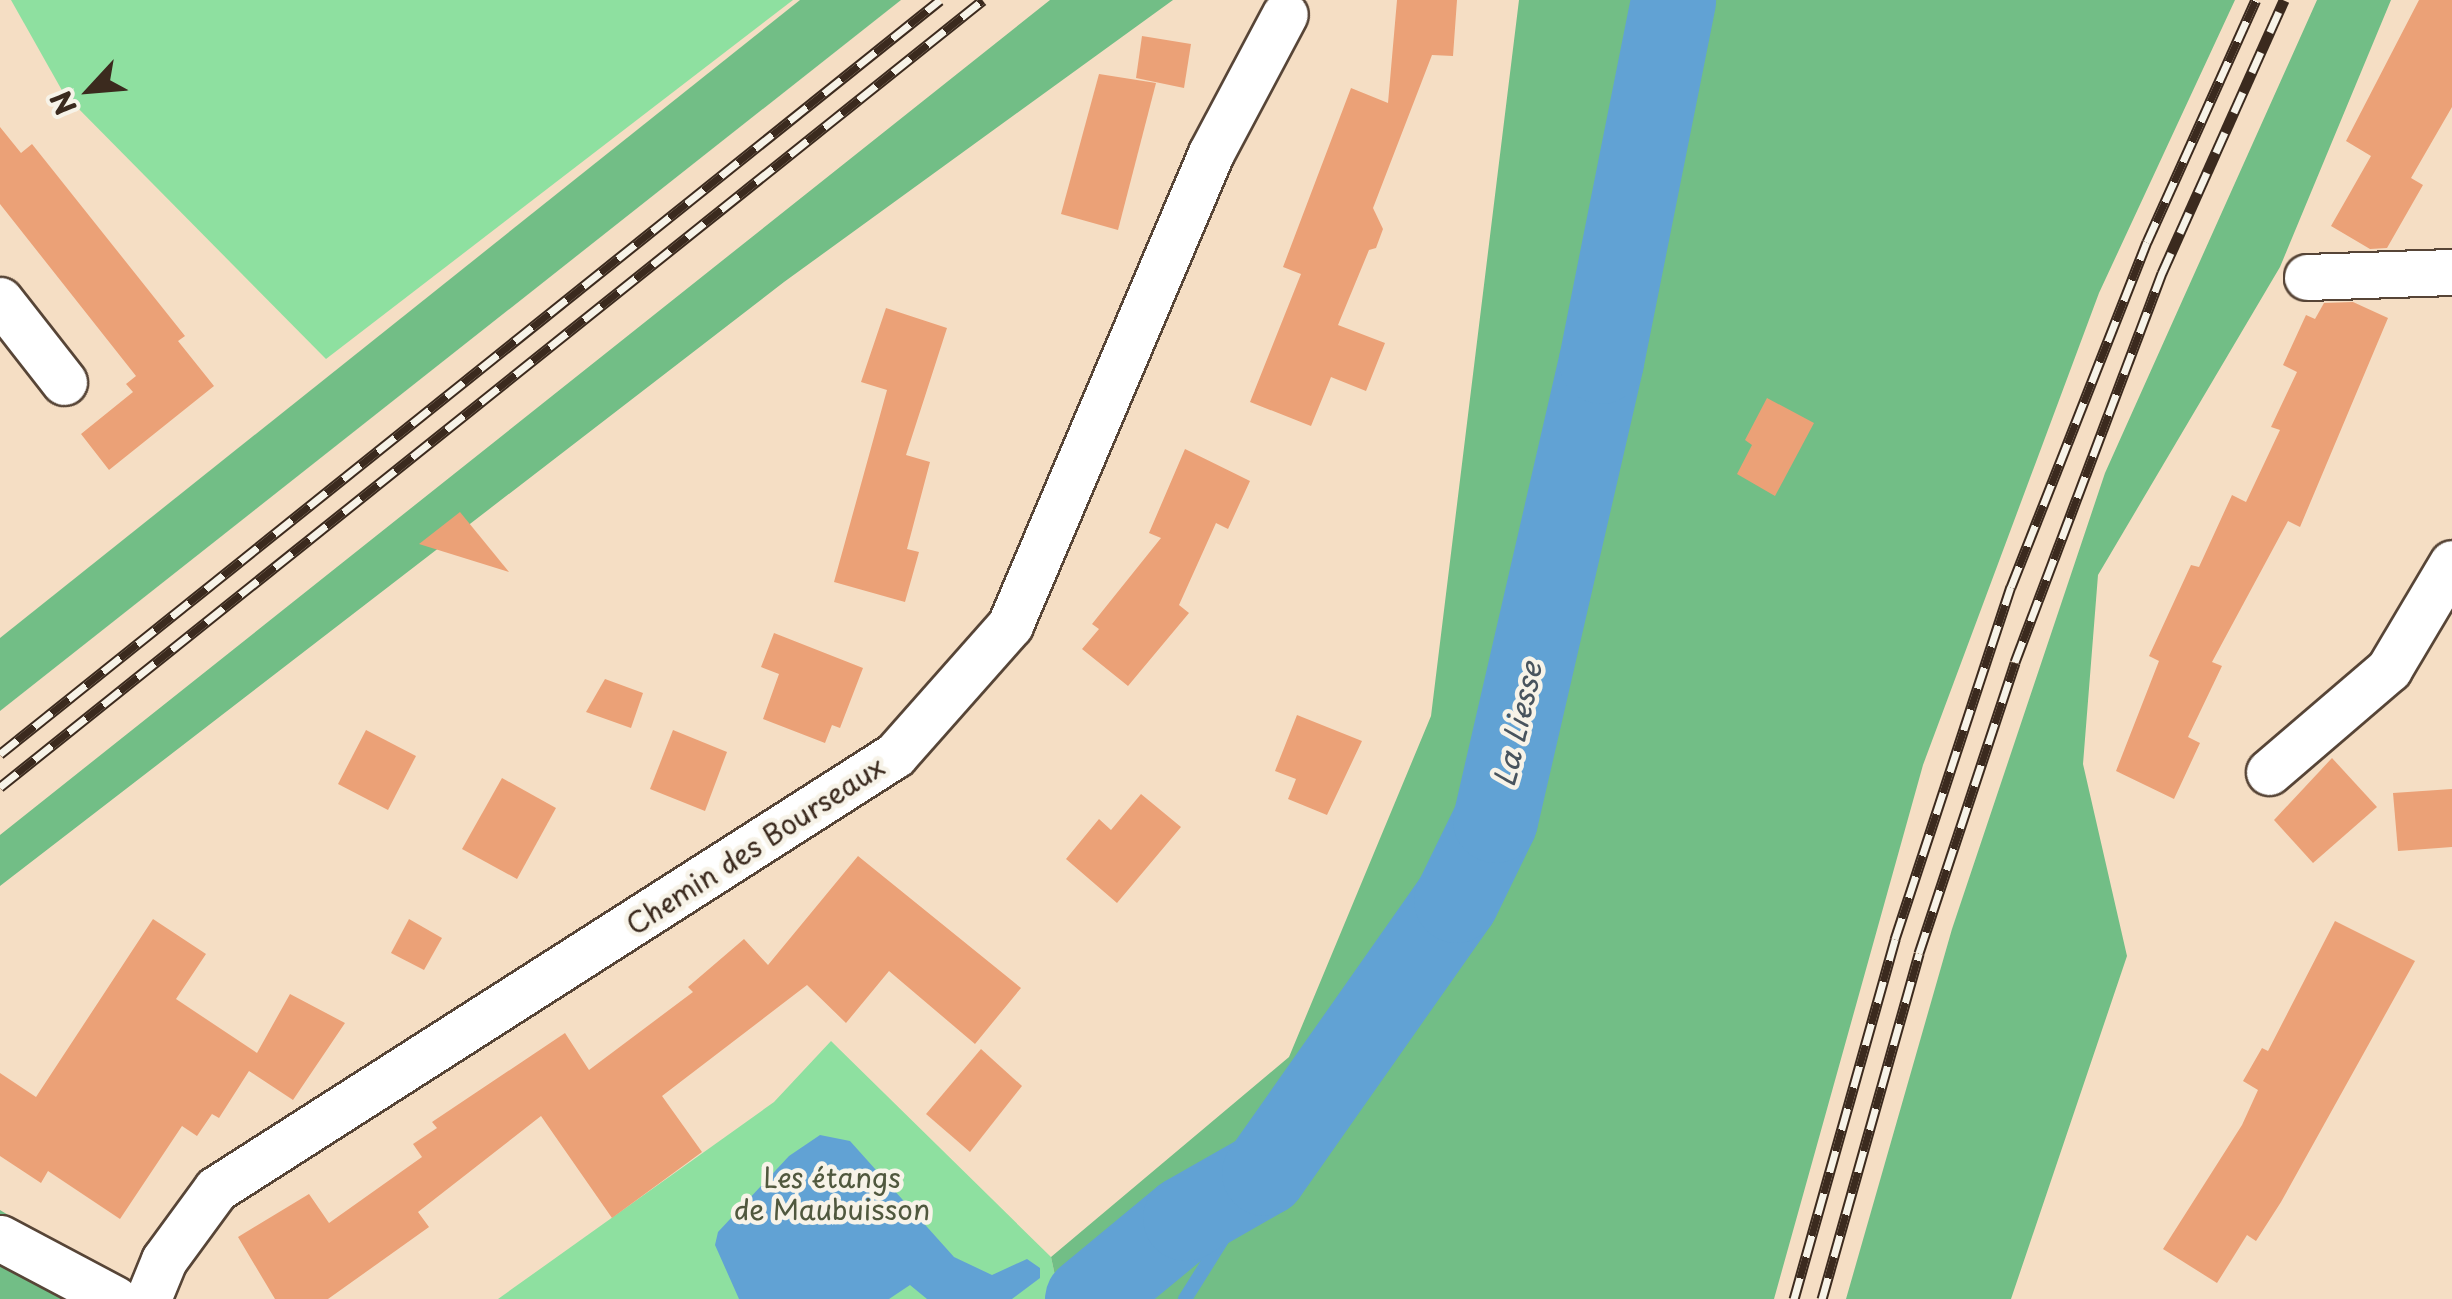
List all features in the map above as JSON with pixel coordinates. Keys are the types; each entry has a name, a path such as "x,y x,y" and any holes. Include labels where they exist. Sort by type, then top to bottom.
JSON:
{"street":[{"name":"Chemin des Bourseaux","path":"148,1299 164,1260 216,1188 894,756 1010,626 1212,153 1285,14"},
{"path":"2307,277 2452,272"},
{"path":"0,300 64,382"},
{"path":"2269,772 2389,669 2452,563"},
{"path":"0,1238 116,1299"}],"green space":[{"path":"11,0 793,0 326,359 64,94"},
{"path":"800,0 901,0 0,711 0,638"},
{"path":"1050,0 1173,0 784,282 0,886 0,835"},
{"path":"1519,0 2235,0 2099,293 1923,765 1774,1299 1060,1299 1051,1257 1289,1057 1431,716"},
{"path":"2317,0 2391,0 2280,267 2098,575 2083,764 2127,956 2011,1299 1846,1299 1952,929 2105,473"},
{"name":"Les étangs de Maubuisson","path":"831,1041 1051,1257 1060,1299 498,1299 774,1102"},
{"path":"0,1210 123,1285 117,1299 0,1299"}],"water":[{"path":"820,1135 850,1141 954,1257 992,1275 1027,1259 1040,1268 1040,1278 1012,1299 927,1299 910,1285 889,1299 739,1299 715,1245 718,1232 789,1156"}],"building":[{"path":"1397,0 1457,0 1453,56 1432,55 1373,208 1383,229 1376,248 1369,250 1338,325 1385,343 1366,391 1331,377 1311,426 1250,402 1301,274 1283,267 1351,88 1388,103"},
{"path":"2419,0 2452,0 2452,107 2411,178 2423,185 2387,248 2370,249 2331,226 2371,156 2346,141"},
{"path":"1142,36 1191,44 1184,88 1136,78"},
{"path":"1099,74 1156,83 1118,230 1061,214"},
{"path":"0,127 21,153 32,144 185,336 178,341 214,386 109,470 81,434 133,392 126,384 136,376 0,204"},
{"path":"2353,302 2388,318 2300,527 2288,521 2212,662 2222,666 2188,737 2200,743 2174,799 2116,771 2159,661 2149,656 2191,565 2199,567 2232,495 2246,502 2280,430 2271,427 2297,372 2283,365 2306,315 2315,319 2324,303"},
{"path":"886,308 947,328 906,455 930,462 907,549 919,552 905,602 834,582 887,390 861,382"},
{"path":"1767,398 1814,423 1775,496 1737,474 1752,445 1745,440"},
{"path":"1185,449 1250,481 1228,529 1216,523 1179,605 1189,613 1128,686 1082,649 1099,629 1092,624 1161,538 1149,533"},
{"path":"460,512 509,572 419,544"},
{"path":"774,633 863,668 840,728 832,725 825,743 763,719 779,674 761,667"},
{"path":"605,679 643,693 631,728 586,712"},
{"path":"1297,715 1362,741 1327,815 1288,799 1296,779 1275,771"},
{"path":"366,730 416,756 388,810 338,784"},
{"path":"673,730 727,752 705,811 650,789"},
{"path":"2332,758 2377,807 2313,863 2274,820"},
{"path":"502,778 556,808 517,879 462,849"},
{"path":"2452,789 2452,847 2398,851 2393,793"},
{"path":"1141,794 1181,827 1117,903 1066,859 1099,819 1111,830"},
{"path":"858,856 1021,988 975,1044 889,971 846,1023 807,985 662,1096 702,1152 612,1218 541,1116 418,1212 429,1227 328,1299 275,1299 238,1237 309,1194 329,1223 422,1157 413,1144 437,1128 432,1122 565,1033 589,1070 693,992 688,987 744,939 768,965"},
{"path":"153,919 206,954 176,999 257,1053 290,994 345,1023 293,1100 249,1071 219,1118 212,1114 197,1136 182,1126 120,1219 48,1171 41,1183 0,1156 0,1073 36,1097"},
{"path":"409,919 442,938 424,970 391,953"},
{"path":"2335,921 2415,961 2281,1202 2256,1241 2247,1235 2217,1283 2163,1249 2242,1125 2258,1090 2243,1081 2262,1048 2268,1051"},
{"path":"981,1049 1022,1086 970,1152 926,1114"}],"waterway":[{"name":"La Liesse","path":"1087,1299 1185,1218 1264,1173 1456,900 1495,820 1601,361 1673,0"},
{"path":"1185,1299 1264,1173"}],"railway":[{"path":"0,754 940,0"},
{"path":"0,787 983,0"},
{"path":"1794,1299 1895,939 2011,587 2147,242 2256,0"},
{"path":"1822,1299 1919,953 2015,662 2162,273 2284,0"}]}
